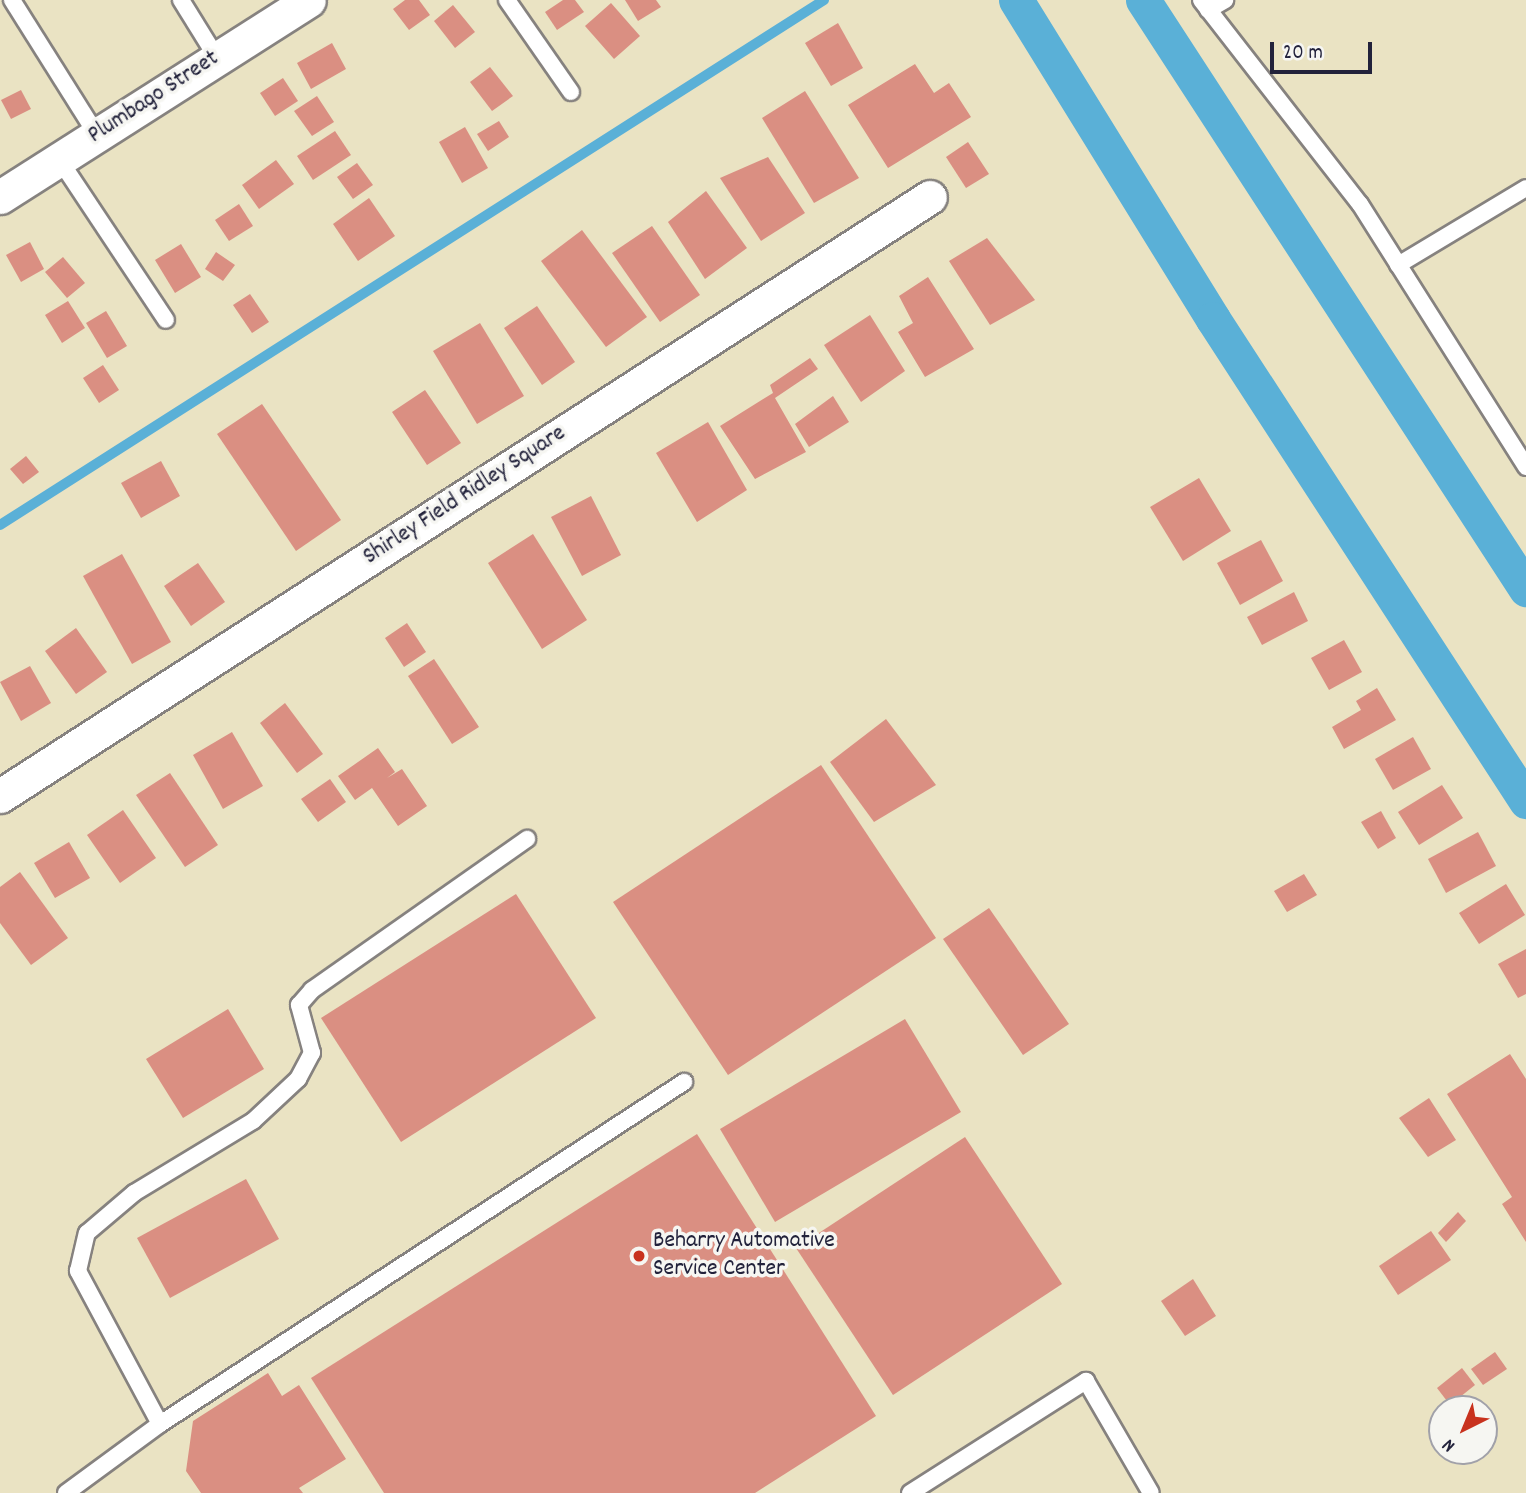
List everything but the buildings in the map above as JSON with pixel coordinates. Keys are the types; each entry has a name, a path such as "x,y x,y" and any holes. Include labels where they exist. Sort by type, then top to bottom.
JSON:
{"street":[{"name":"Plumbago Street","path":"0,197 309,0"},
{"name":"Shirley Field Ridley Square","path":"0,796 930,197"}],"lane":[{"path":"12,0 97,135"},
{"path":"181,0 217,58"},
{"path":"507,0 571,92"},
{"path":"1225,0 1205,5 1360,204 1526,467"},
{"path":"59,159 166,320"},
{"path":"1398,265 1526,188"},
{"path":"160,1424 78,1270 87,1233 134,1193 253,1121 298,1079 312,1053 299,1005 312,990 527,839"},
{"path":"66,1493 160,1424 684,1082"},
{"path":"910,1493 1086,1381 1151,1493"}],"waterway":[{"path":"0,525 824,0"},
{"path":"1016,0 1213,319 1526,801"},
{"path":"1143,0 1526,589"}],"place":[{"name":"Beharry Automative Service Center","path":"639,1256"}]}
